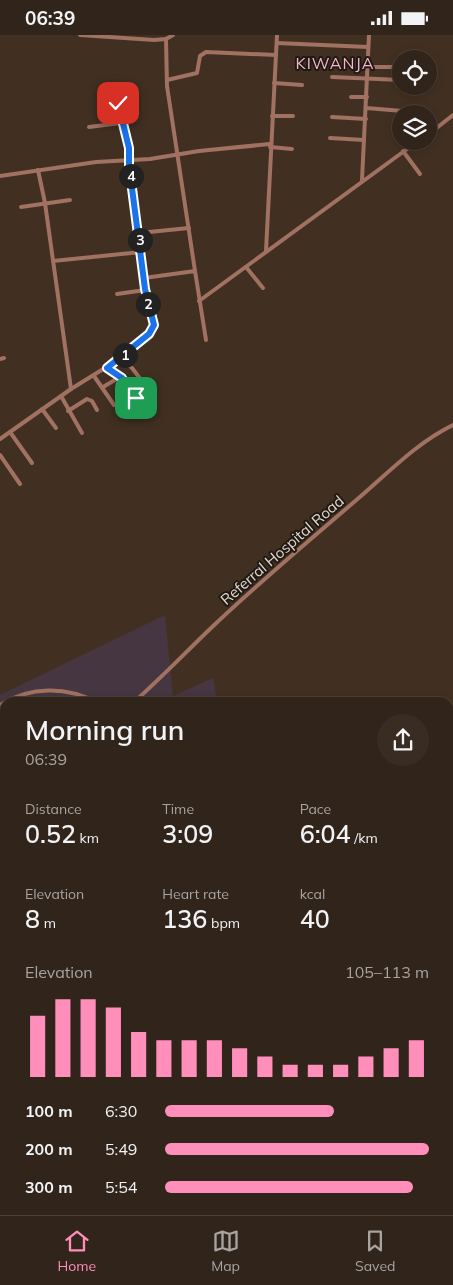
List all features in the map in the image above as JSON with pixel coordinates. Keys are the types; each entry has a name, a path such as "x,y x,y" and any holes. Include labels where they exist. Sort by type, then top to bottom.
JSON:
{"street":[{"path":"80,35 166,39 173,35"},
{"path":"266,251 277,35"},
{"path":"362,180 369,35"},
{"path":"166,39 167,80 206,340"},
{"path":"276,43 368,47"},
{"path":"167,80 197,73 200,56 206,52 276,55"},
{"path":"368,67 392,67"},
{"path":"332,77 392,80"},
{"path":"274,83 302,85"},
{"path":"0,439 71,389 121,358 153,329 154,325 145,289 129,148 121,123 117,93"},
{"path":"351,97 367,97"},
{"path":"366,108 392,110"},
{"path":"272,115 293,116"},
{"path":"437,128 453,115"},
{"path":"332,117 366,119"},
{"path":"89,127 121,123"},
{"path":"330,138 364,139"},
{"path":"0,176 96,161 130,160 270,146 292,149"},
{"path":"199,301 402,151 420,174"},
{"path":"38,170 45,203 71,389"},
{"path":"22,207 70,199"},
{"path":"139,233 190,228"},
{"path":"53,261 141,252"},
{"path":"246,267 262,288"},
{"path":"144,278 195,271"},
{"path":"117,294 145,289"},
{"path":"121,358 132,368 148,389"},
{"path":"107,368 120,377 136,398"},
{"path":"94,376 114,405"},
{"path":"103,387 120,377"},
{"path":"60,397 82,433"},
{"path":"68,411 90,399 97,411"},
{"path":"42,409 56,428"},
{"name":"Referral Hospital Road","path":"140,697 167,674 210,629 320,531 403,459 431,437 453,425"},
{"path":"10,431 32,463"},
{"path":"0,455 20,484"},
{"path":"16,697 56,690 87,697"}],"shaded area":[{"path":"165,615 173,696 213,678 216,697 0,697 0,695"}],"district":[{"name":"KIWANJA","path":"335,63"}],"route":[{"path":"118,103 121,123 129,148 129,165 145,289 154,325 149,334 107,368 122,378 136,398"}]}
